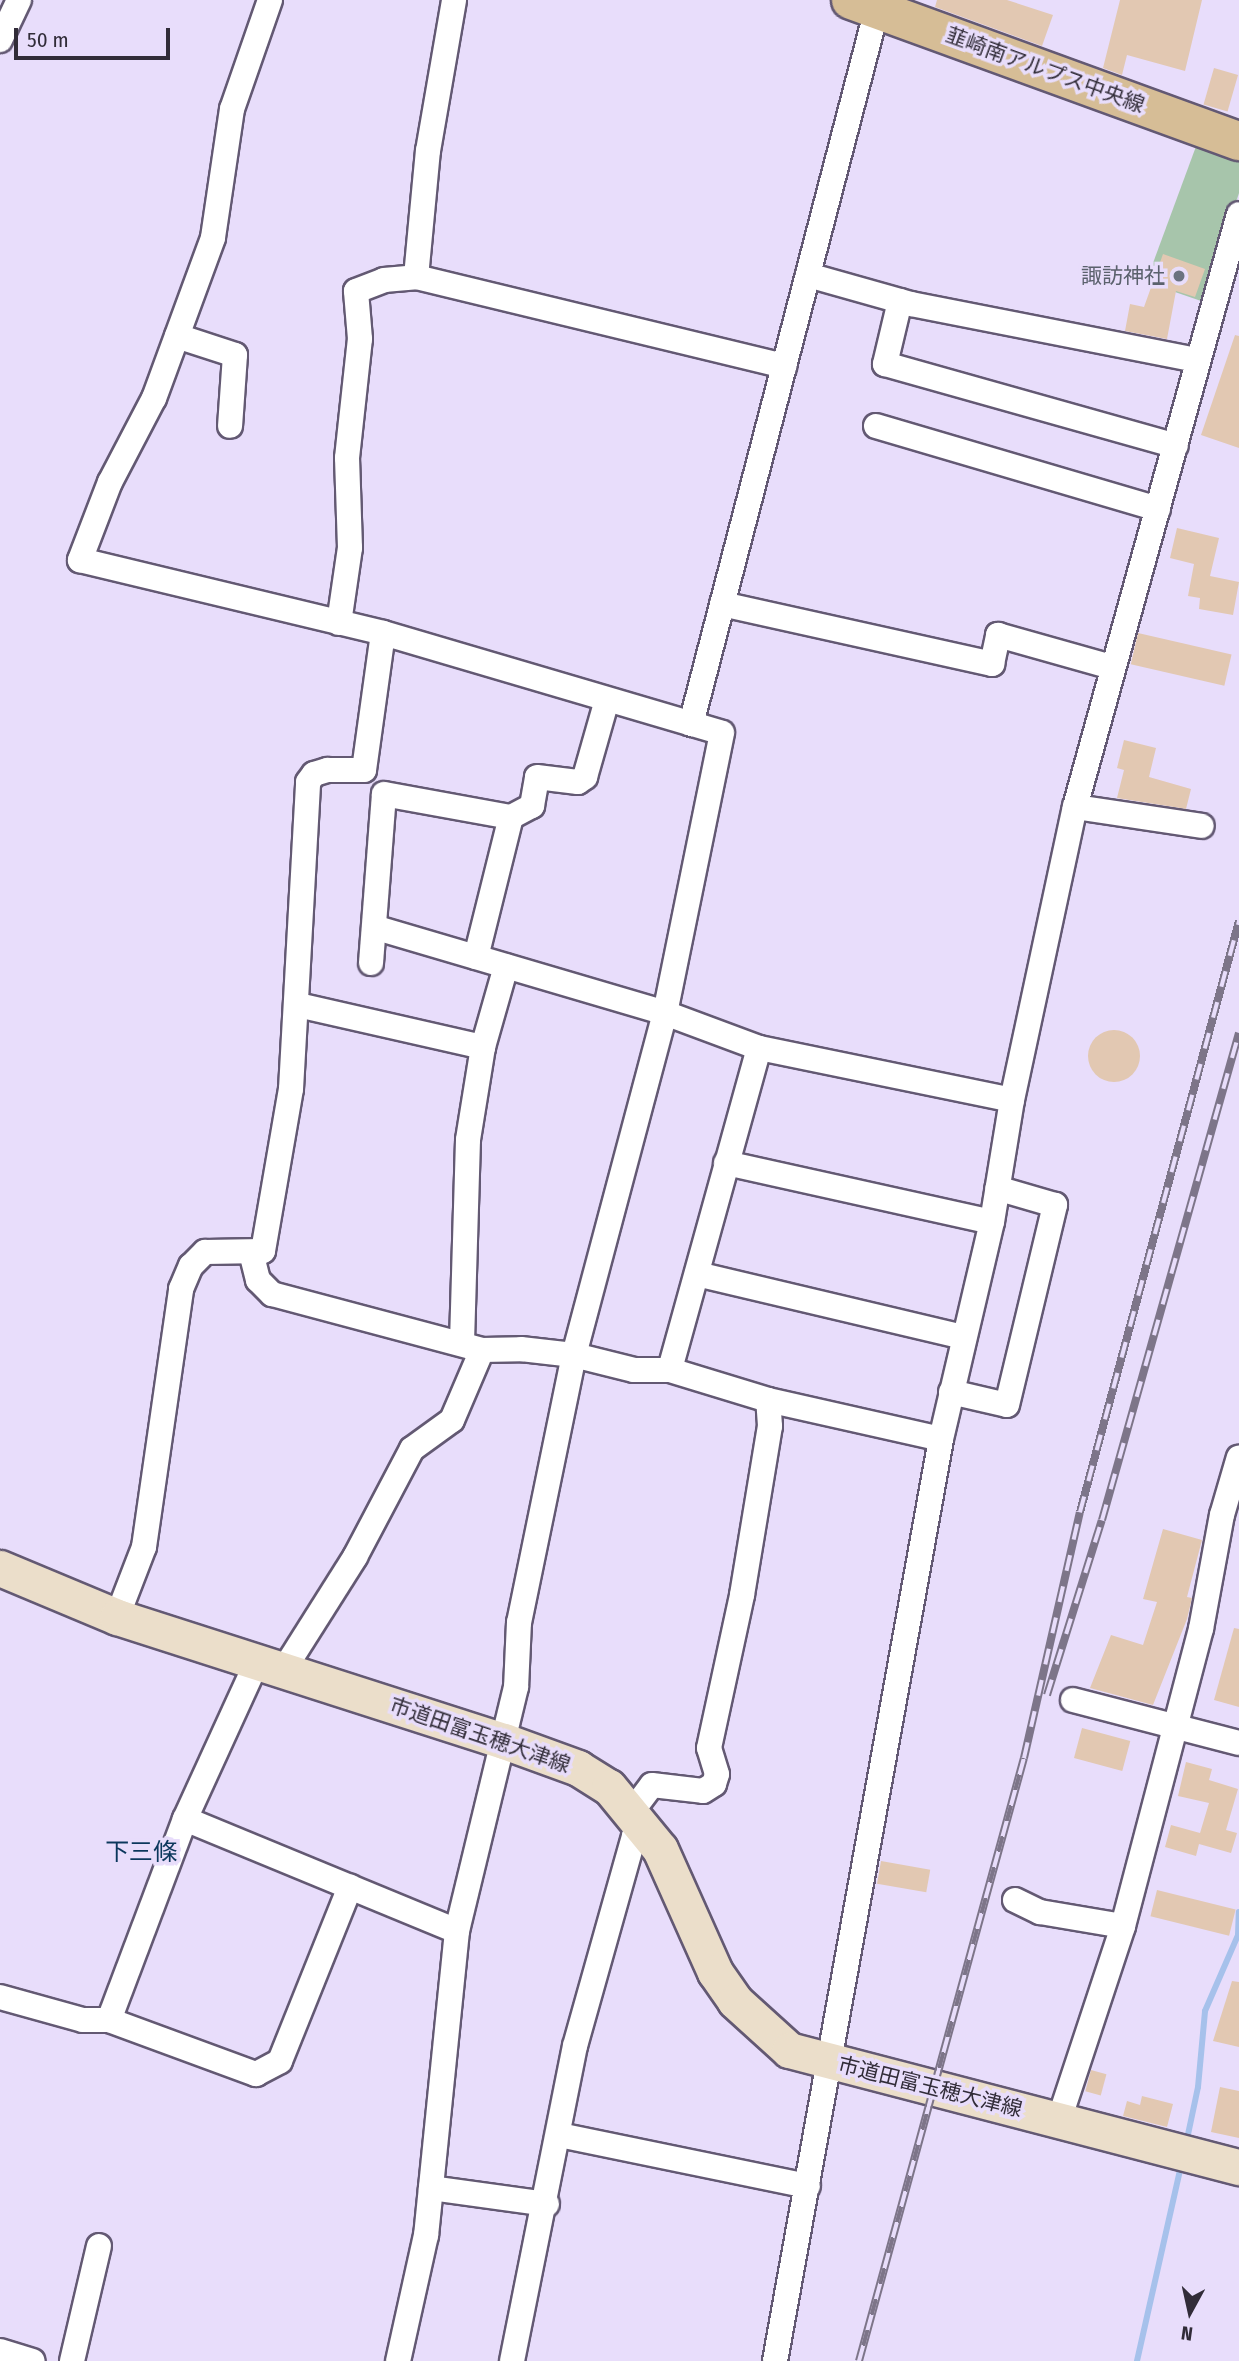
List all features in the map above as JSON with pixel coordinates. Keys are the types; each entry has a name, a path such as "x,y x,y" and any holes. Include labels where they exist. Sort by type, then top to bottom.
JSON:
{"main road":[{"name":"韮崎南アルプス中央線","path":"864,5 1239,141"}],"street":[{"path":"0,40 19,0"},
{"path":"270,0 232,109 213,238 154,398 110,482 80,560 383,633 722,733 665,1013 574,1356 519,1622 516,1687 457,1931 426,2235 398,2361"},
{"path":"416,277 428,151 454,0"},
{"path":"691,724 808,275 864,5"},
{"path":"775,2361 832,2062 940,1439 992,1222 1012,1100 1074,807 1239,214"},
{"path":"808,275 900,301 1197,360"},
{"path":"339,623 349,548 347,458 360,339 356,291 384,280 416,277 784,366"},
{"path":"900,301 885,364 1176,446"},
{"path":"177,337 235,355 230,426"},
{"path":"876,426 1158,509"},
{"path":"722,604 992,664 998,635 1112,667"},
{"path":"117,1617 144,1546 181,1289 191,1266 205,1252 263,1251 291,1089 298,1005 307,782 314,774 327,770 364,770 383,633"},
{"path":"371,963 377,928 384,794 511,817 532,806 537,777 578,782 585,777 607,700"},
{"path":"1074,807 1202,826"},
{"path":"476,957 511,817"},
{"path":"377,928 665,1013 759,1048 1012,1100"},
{"path":"109,2020 185,1819 270,1666 355,1557 412,1449 452,1420 472,1346 468,1140 483,1047 506,966"},
{"path":"298,1005 483,1047"},
{"path":"670,1370 759,1048"},
{"path":"726,1163 992,1222"},
{"path":"951,1392 1007,1405 1055,1205 997,1188"},
{"path":"251,1252 258,1280 272,1294 472,1346 574,1356 634,1370 670,1370 768,1400 940,1439"},
{"path":"696,1274 963,1337"},
{"path":"512,2361 547,2204 575,2046 639,1818 652,1785 703,1791 714,1784 717,1774 709,1748 743,1595 770,1426 768,1400"},
{"path":"1059,2120 1123,1926 1176,1726 1239,1457"},
{"name":"市道田富玉穂大津線","path":"0,1568 117,1617 504,1741 578,1768 609,1787 639,1818 715,1972 735,2001 789,2050 1186,2155 1239,2166"},
{"path":"1073,1700 1237,1742"},
{"path":"185,1819 457,1931"},
{"path":"0,1997 83,2020 109,2020 256,2074 280,2060 350,1887"},
{"path":"1015,1900 1040,1912 1123,1926"},
{"path":"559,2135 808,2186"},
{"path":"431,2188 547,2204"},
{"path":"72,2361 99,2246"},
{"path":"0,2351 33,2361"}],"green space":[{"path":"1198,141 1239,155 1239,193 1204,302 1146,282"}],"building":[{"path":"937,0 1007,0 1053,15 1042,46 935,7"},
{"path":"1120,0 1202,0 1185,71 1127,55 1122,75 1103,68"},
{"path":"1214,68 1238,75 1228,111 1204,105"},
{"path":"1163,254 1205,269 1195,297 1176,291 1167,339 1125,331 1130,304 1144,307"},
{"path":"1235,335 1239,336 1239,448 1201,435"},
{"path":"1177,528 1219,538 1210,576 1239,582 1233,615 1199,609 1200,598 1188,596 1194,564 1170,558"},
{"path":"1138,633 1232,655 1224,686 1131,664"},
{"path":"1124,740 1156,748 1149,777 1191,789 1186,809 1117,798 1124,770 1117,768"},
{"path":"1114,1030 1124,1032 1132,1038 1138,1046 1138,1066 1132,1074 1124,1080 1114,1082 1104,1080 1096,1074 1090,1066 1088,1056 1090,1046 1096,1038 1104,1032"},
{"path":"1163,1529 1202,1540 1187,1597 1192,1598 1187,1619 1153,1705 1090,1688 1111,1635 1143,1645 1157,1602 1143,1599"},
{"path":"1234,1628 1239,1629 1239,1707 1214,1700"},
{"path":"1082,1728 1130,1741 1122,1771 1074,1758"},
{"path":"1186,1762 1212,1769 1209,1780 1238,1789 1226,1830 1237,1833 1231,1853 1199,1844 1196,1856 1165,1847 1171,1825 1200,1833 1209,1803 1178,1796"},
{"path":"881,1861 930,1870 926,1892 877,1884"},
{"path":"1157,1890 1236,1910 1229,1936 1150,1916"},
{"path":"1232,1981 1239,1982 1239,2047 1213,2041"},
{"path":"1091,2070 1106,2074 1101,2095 1085,2091"},
{"path":"1220,2087 1239,2091 1239,2138 1211,2132"},
{"path":"1142,2096 1173,2104 1167,2127 1123,2116 1127,2101 1140,2105"}],"waterway":[{"path":"1186,2144 1198,2087 1205,2011 1238,1935 1239,1912"},
{"path":"1137,2361 1181,2165"}],"railway":[{"path":"859,2361 1024,1758 1080,1512 1239,921"},
{"path":"1047,1695 1102,1520 1239,1033"}],"place":[{"name":"諏訪神社","path":"1179,276"}],"district":[{"name":"下三條","path":"141,1853"}]}
